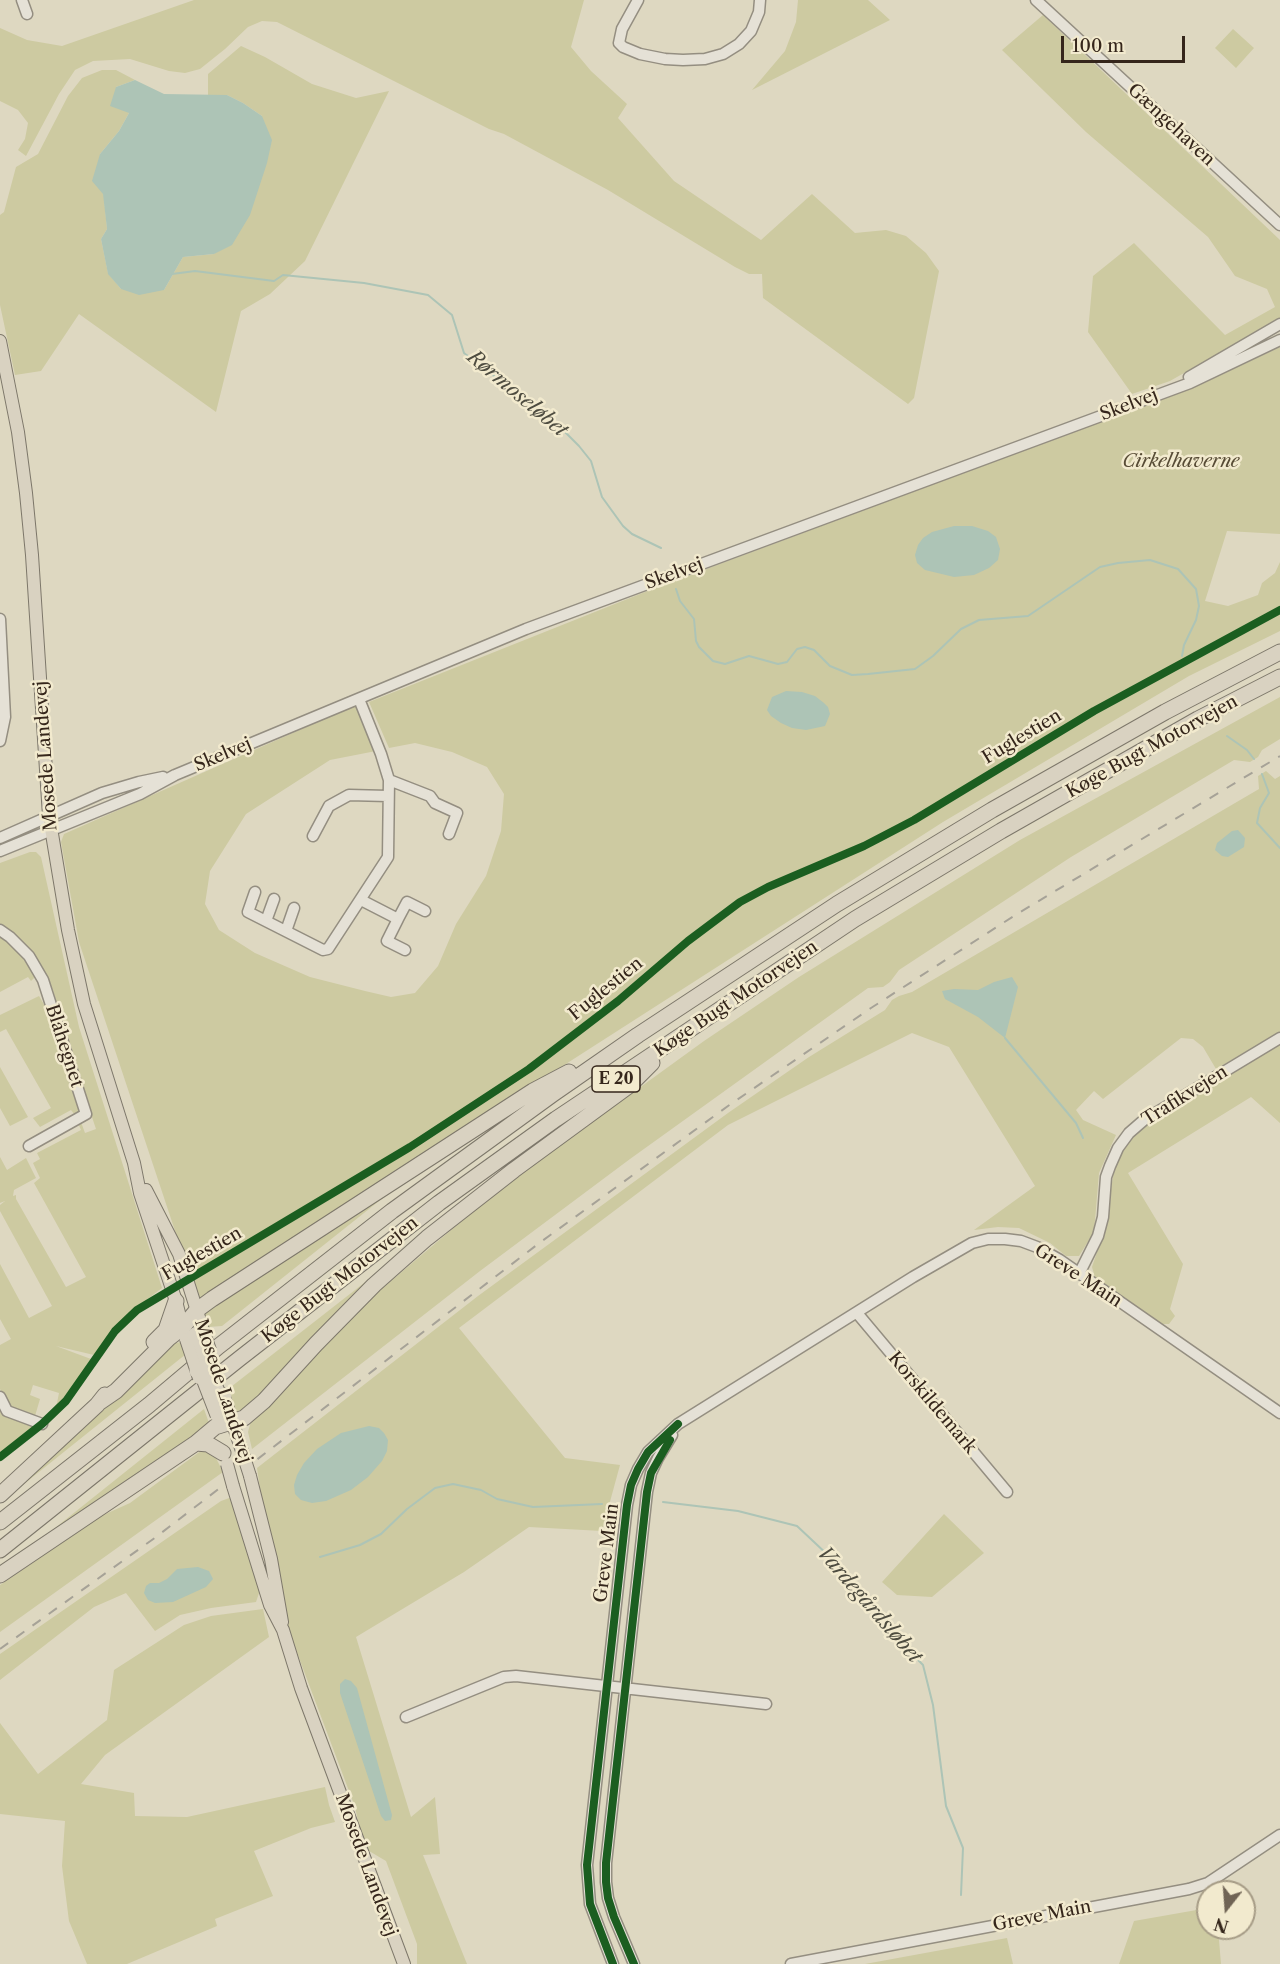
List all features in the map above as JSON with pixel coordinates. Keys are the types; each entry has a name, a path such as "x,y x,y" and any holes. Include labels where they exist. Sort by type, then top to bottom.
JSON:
{"highway":[{"name":"Køge Bugt Motorvejen","path":"0,1522 392,1211 638,1035 837,904 992,810 1165,712 1280,652"},
{"name":"Køge Bugt Motorvejen","path":"0,1550 439,1203 556,1119 855,919 1198,719 1280,677"},
{"path":"192,1333 195,1304 212,1299 533,1091 638,1035"},
{"path":"222,1415 244,1418 264,1401 315,1344 374,1285 427,1238 514,1170 630,1085 675,1040"},
{"path":"100,1402 111,1387 166,1330 176,1300"},
{"path":"192,1333 200,1341 222,1415"},
{"path":"0,1495 170,1338 192,1333"},
{"path":"197,1371 203,1376 222,1415"},
{"path":"0,1575 196,1443 222,1415"},
{"path":"196,1443 208,1444 225,1459"}],"main road":[{"name":"Mosede Landevej","path":"0,341 18,432 26,493 49,816 68,930 84,1004 134,1163 140,1193 176,1300 192,1333 197,1371"},
{"name":"Mosede Landevej","path":"134,1163 159,1219 179,1254 195,1304"},
{"name":"Mosede Landevej","path":"222,1415 243,1454 250,1476 271,1559 283,1630"},
{"name":"Mosede Landevej","path":"222,1415 225,1459 270,1605 283,1630 304,1696 404,1964"}],"street":[{"path":"21,0 27,14"},
{"path":"638,0 622,29 619,43 622,47 640,54 683,60 705,59 723,54 739,44 751,30 759,12 760,0"},
{"name":"Gængehaven","path":"1036,0 1280,225"},
{"name":"Skelvej","path":"1177,387 1204,368 1280,324"},
{"name":"Skelvej","path":"0,851 140,794 175,775 526,629 993,458 1190,383 1280,340"},
{"path":"0,627 5,717 0,741"},
{"path":"255,892 248,912 323,950 328,949 388,857 389,780 359,699"},
{"name":"Skelvej","path":"0,838 102,794 139,782 175,775"},
{"path":"389,780 430,796 435,803 457,813 449,834"},
{"path":"313,836 329,806 349,795 388,796"},
{"path":"266,921 274,899"},
{"path":"361,900 398,919"},
{"path":"405,950 387,941 398,919 407,902 425,911"},
{"path":"286,931 294,908"},
{"name":"Blåhegnet","path":"0,930 29,956 44,980 86,1114 29,1146"},
{"name":"Trafikvejen","path":"1079,1274 1098,1236 1103,1217 1106,1177 1118,1148 1129,1133 1144,1120 1280,1038"},
{"name":"Greve Main","path":"613,1964 590,1904 587,1865 627,1505 631,1485 648,1452 678,1424 913,1277 972,1243 988,1239 1005,1239 1037,1247 1280,1413"},
{"name":"Korskildemark","path":"857,1313 1006,1492"},
{"path":"0,1397 7,1411 42,1424"},
{"name":"Greve Main","path":"634,1964 614,1917 606,1882 647,1492 651,1473 678,1424"},
{"path":"406,1717 504,1677 516,1676 766,1704"},
{"name":"Greve Main","path":"791,1964 1189,1889 1208,1883 1280,1835"}],"green space":[{"path":"194,0 584,0 571,47 591,71 627,104 618,118 674,181 761,240 812,194 855,233 886,230 906,236 926,253 939,271 914,398 908,404 763,298 762,274 749,274 735,267 608,190 504,134 489,129 277,22 262,21 248,27 200,69 185,73 169,71 130,59 93,61 75,70 59,94 26,156 18,150 25,139 28,123 18,110 0,101 0,28 27,40 62,46"},
{"path":"798,0 868,0 890,20 752,90 785,51 796,22"},
{"path":"1043,15 1280,240 1280,318 1170,381 1132,394 1088,332 1093,276 1134,243 1225,335 1275,307 1267,289 1235,276 1208,237 1086,132 1002,50"},
{"path":"1233,29 1254,48 1236,68 1215,48"},
{"path":"241,46 312,84 356,98 389,91 305,261 270,294 241,311 216,412 79,314 41,371 15,375 0,305 0,215 4,212 16,167 38,154 68,96 82,78 102,70 116,70 135,80 116,87 129,113 119,131 100,154 107,229 101,239 108,273 121,289 164,290 183,257 214,254 262,116 227,95 208,95 208,74"},
{"name":"Cirkelhaverne","path":"1280,347 1280,534 1227,531 1205,601 1228,606 1258,595 1262,583 1275,573 1280,562 1280,631 1189,676 943,822 198,1300 79,942 61,842 64,834 356,705 376,751 330,760 246,814 210,871 205,904 219,930 255,953 310,977 391,997 415,993 438,966 456,924 486,876 501,831 504,794 487,767 452,752 415,743 389,748 369,702 645,592 1201,384"},
{"path":"1280,697 1280,739 1262,750 1258,757 1250,762 1234,760 1071,857 899,970 883,987 868,988 630,1159 480,1271 252,1449 248,1432 251,1421 278,1398 320,1349 371,1298 497,1191 704,1041 799,977 1020,840"},
{"path":"1266,771 1275,779 1280,776 1280,1032 1216,1069 1203,1047 1193,1039 1181,1038 1103,1099 1094,1091 1076,1110 1083,1120 1116,1135 1099,1173 1094,1232 1079,1256 1066,1256 1050,1243 1019,1228 998,1227 974,1230 1035,1186 949,1047 912,1033 728,1125 459,1328 565,1458 620,1465 602,1531 529,1527 464,1572 356,1637 411,1817 435,1797 440,1854 423,1855 467,1964 417,1964 417,1944 386,1861 364,1848 355,1807 287,1626 279,1572 262,1503 257,1468 478,1296 728,1113 809,1057 885,1010 892,1000 912,992 1259,789 1258,776"},
{"path":"36,852 41,857 79,1027 162,1288 112,1330 94,1355 56,1346 91,1359 50,1415 57,1403 59,1393 33,1385 30,1395 40,1399 35,1416 11,1408 0,1389 0,1345 11,1339 0,1319 0,1264 29,1318 52,1306 0,1211 0,1205 5,1201 0,1203 0,1157 7,1170 26,1158 36,1178 14,1190 13,1196 16,1195 16,1199 66,1287 86,1277 34,1183 40,1178 33,1163 40,1159 37,1153 81,1130 78,1123 81,1122 85,1133 96,1129 69,1049 53,990 29,951 0,925 0,863"},
{"path":"0,935 13,945 36,976 31,981 28,977 0,992"},
{"path":"39,996 51,1016 79,1110 78,1114 75,1115 71,1110 40,1127 33,1118 51,1108 6,1029 0,1032 0,1015"},
{"path":"1280,1044 1280,1123 1251,1097 1128,1173 1183,1264 1170,1309 1175,1316 1169,1324 1161,1324 1096,1281 1092,1267 1104,1231 1114,1171 1121,1150 1134,1133"},
{"path":"0,1067 28,1117 10,1126 0,1108"},
{"path":"408,1178 222,1326 208,1327 203,1311"},
{"path":"419,1240 263,1396 237,1414 227,1390"},
{"path":"182,1342 186,1354 14,1492 170,1344"},
{"path":"0,1405 33,1423 33,1429 0,1455"},
{"path":"204,1409 210,1426 30,1548"},
{"path":"202,1450 212,1450 223,1472 0,1632 0,1585 101,1516 130,1503"},
{"path":"232,1497 260,1590 256,1602 180,1615 155,1631 126,1593 94,1607 0,1680 0,1654 221,1501"},
{"path":"944,1514 984,1553 932,1597 897,1595 882,1582"},
{"path":"263,1609 269,1637 105,1755 81,1784 134,1793 135,1816 187,1817 325,1787 335,1822 311,1828 254,1851 273,1896 215,1919 217,1926 127,1964 87,1964 69,1921 62,1866 65,1821 0,1814 0,1723 38,1774 107,1720 114,1670 184,1625 211,1616"},
{"path":"1196,1910 1196,1940 1219,1940 1221,1964 1119,1964 1134,1921"},
{"path":"1007,1938 1013,1964 865,1964"}],"shaded area":[{"path":"135,80 164,94 227,95 262,116 272,140 250,215 232,245 214,254 183,257 164,290 139,295 121,289 108,274 101,239 107,229 103,194 92,181 100,154 119,131 129,113 110,106 116,87"},
{"path":"954,526 972,526 988,531 996,537 1000,549 998,560 989,568 974,575 954,577 925,570 917,563 915,555 918,545 932,532"},
{"path":"786,691 815,696 824,703 830,714 825,726 806,730 792,728 771,716 767,710 772,697"},
{"path":"1238,830 1245,838 1244,847 1228,857 1222,856 1215,850 1217,843 1232,831"},
{"path":"1012,977 1018,987 1005,1038 978,1017 945,999 942,991 978,990"},
{"path":"369,1426 379,1428 388,1440 387,1451 382,1461 368,1477 351,1490 326,1501 312,1503 301,1500 295,1494 294,1485 297,1475 317,1449 341,1433"},
{"path":"198,1567 209,1571 213,1579 206,1587 173,1602 155,1603 148,1600 144,1593 146,1586 150,1583 159,1583 167,1579 177,1569"},
{"path":"345,1679 351,1681 357,1688 392,1815 391,1820 385,1821 381,1816 340,1693 340,1684"}],"waterway":[{"name":"Rørmoseløbet","path":"172,274 195,271 274,281 283,275 364,283 428,295 452,315 464,353 558,425 579,446 591,461 602,497 623,526 632,534 661,548"},
{"name":"Rørmoseløbet","path":"676,589 680,601 694,619 696,641 699,647 713,661 725,664 749,656 778,664 787,662 797,649 805,647 814,650 830,666 852,675 915,669 933,656 961,629 979,620 1028,616 1100,567 1150,560 1178,569 1196,589 1199,606 1182,656"},
{"name":"Rørmoseløbet","path":"1227,736 1247,750 1254,759"},
{"name":"Rørmoseløbet","path":"1262,774 1269,793 1260,808 1257,823 1280,848"},
{"path":"1005,1038 1076,1123 1083,1138"},
{"name":"Vardegårdsløbet","path":"320,1557 360,1545 381,1534 407,1509 435,1488 453,1484 481,1490 497,1499 533,1507 602,1504"},
{"name":"Vardegårdsløbet","path":"663,1502 738,1511 797,1526 830,1557 883,1624 923,1665 933,1705 946,1806 963,1848 961,1895"}],"railway":[{"path":"0,1649 156,1537 538,1244 728,1106 871,1008 1017,914 1280,756"}],"cycle path":[{"name":"Fuglestien","path":"0,1457 42,1424 66,1401 115,1331 137,1310 410,1147 529,1069 618,1001 688,941 740,902 768,887 864,846 914,820 1094,711 1280,610"},
{"path":"613,1964 590,1904 587,1865 627,1505 631,1485 648,1452 678,1424"},
{"path":"634,1964 608,1898 606,1863 647,1492 651,1473 670,1440"}]}
